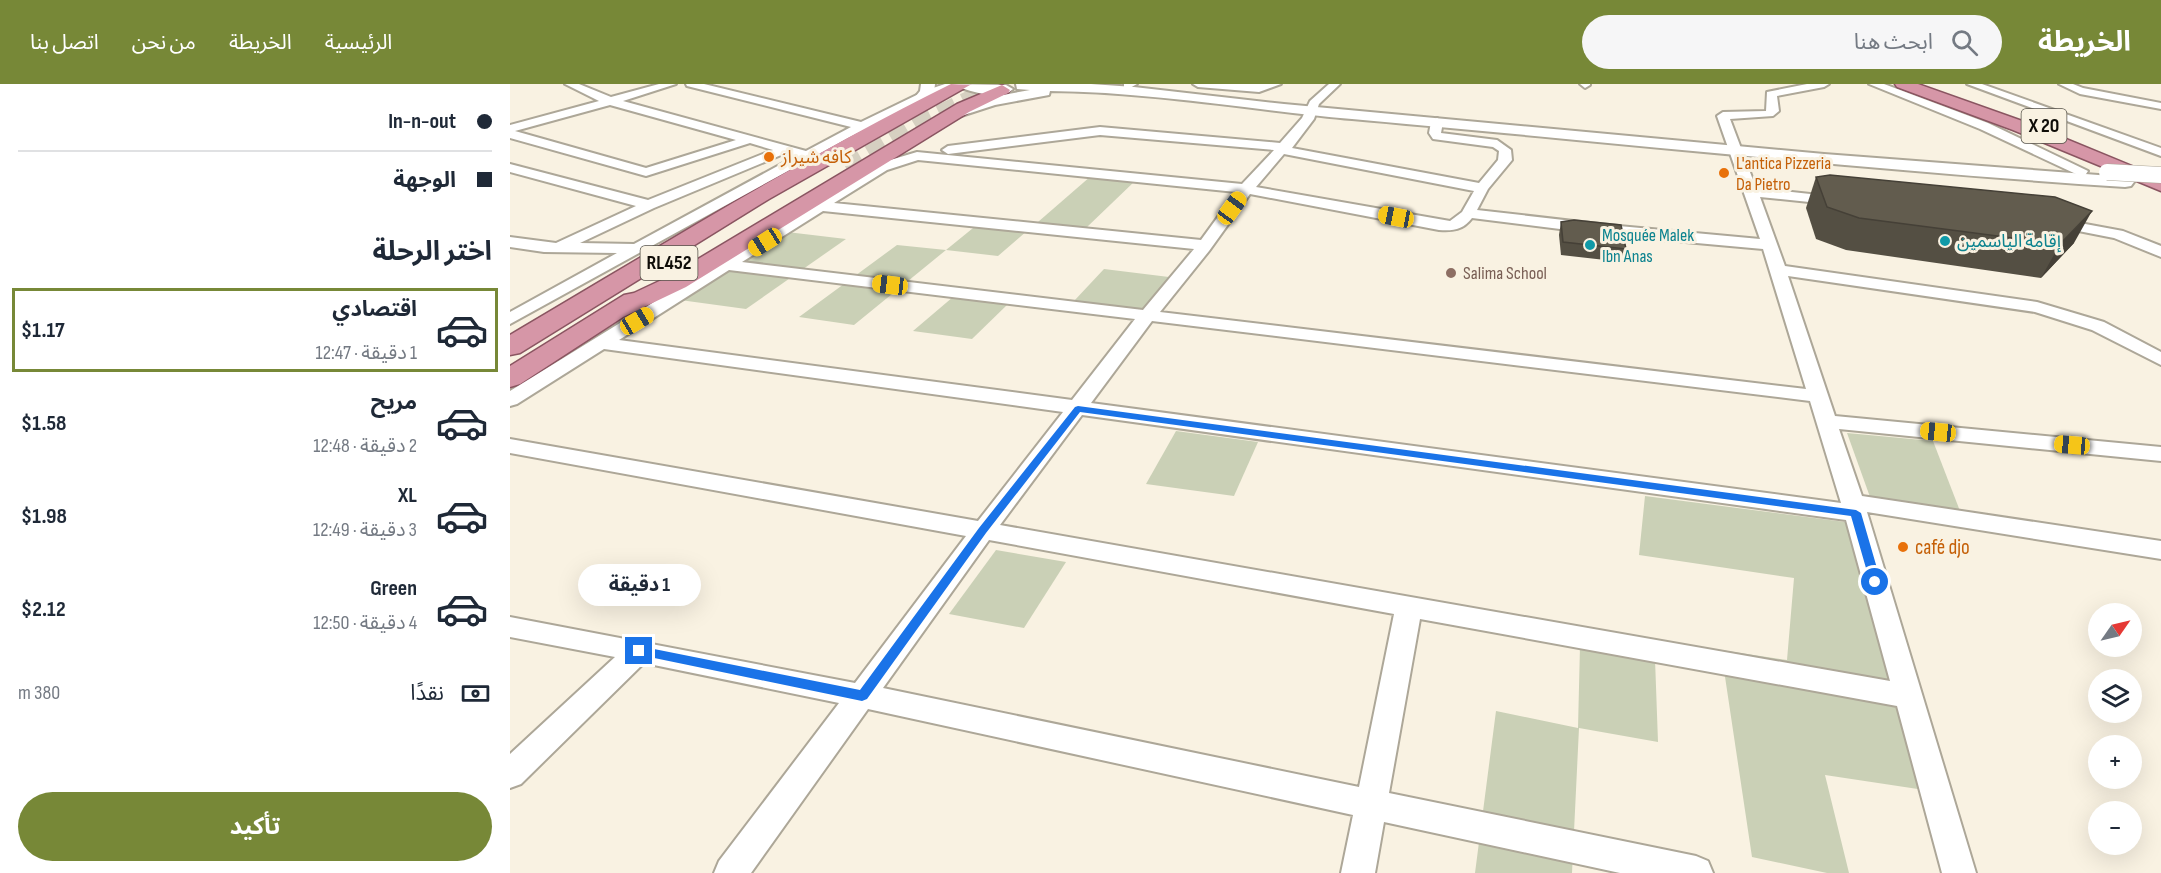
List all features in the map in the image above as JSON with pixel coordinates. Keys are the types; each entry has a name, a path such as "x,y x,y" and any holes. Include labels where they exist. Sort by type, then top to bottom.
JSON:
{"highway":[{"path":"510,347 553,309 616,282 870,133 960,84"},
{"path":"1897,84 1917,86"},
{"name":"X 20","path":"1917,86 2161,174"},
{"name":"X 20","path":"1917,86 2161,184"},
{"path":"614,312 676,282 948,117 1018,87"},
{"name":"RL452","path":"510,378 614,312 827,163"},
{"name":"RL452","path":"510,361 827,163"},
{"path":"2080,171 2103,176 2161,206"},
{"path":"616,282 621,272 641,255 640,249"}],"street":[{"path":"570,84 610,101 785,149 827,163"},
{"path":"510,131 671,84"},
{"path":"691,84 862,126"},
{"path":"510,319 553,309 640,249 827,163 862,126 926,90 960,84 982,90 1018,87 1103,87 1733,145 2103,176 2161,174"},
{"path":"1198,84 1255,89 1276,84"},
{"path":"731,873 983,531 1146,317 1205,245 1246,189 1284,148 1308,119 1313,107 1335,84"},
{"path":"1824,84 1771,94 1773,111 1769,114 1723,116 1770,245 1854,507 1959,873"},
{"path":"1874,84 1984,126 2080,171"},
{"path":"1972,84 2161,152"},
{"path":"2064,84 2080,91 2161,106"},
{"path":"948,117 982,104 1016,96 1127,85 1437,122 2080,171"},
{"path":"917,156 1246,189 1446,226 1457,225 1468,213 1482,188 1505,160 1505,150 1497,144 1437,136 1435,133 1437,122"},
{"path":"510,131 646,172 751,140"},
{"path":"510,400 882,167 917,156 1094,131 1112,131 1284,148 1482,188"},
{"path":"559,247 649,205 785,149"},
{"path":"510,168 649,205"},
{"path":"2103,176 2125,182 2161,184"},
{"path":"1750,192 1854,202"},
{"path":"821,206 1205,245"},
{"path":"1468,213 1608,230 1770,245"},
{"path":"2037,221 2098,229 2138,241 2161,252"},
{"path":"510,242 559,247 640,249"},
{"path":"727,265 1817,396"},
{"path":"1778,270 2037,307 2098,326 2161,359"},
{"path":"601,343 1078,409 1854,507 2161,550"},
{"path":"1826,421 2161,454"},
{"path":"510,446 1907,696"},
{"path":"1358,873 1409,606"},
{"path":"510,627 862,696 1696,873"},
{"path":"510,774 639,651"}],"green space":[{"path":"1091,176 1136,180 1086,228 1038,222"},
{"path":"978,224 1028,230 998,256 946,250"},
{"path":"787,232 846,239 746,309 680,300"},
{"path":"897,245 946,250 854,325 799,317"},
{"path":"1104,269 1169,277 1143,310 1074,301"},
{"path":"953,297 1008,304 972,339 913,331"},
{"path":"1176,431 1258,442 1234,496 1146,484"},
{"path":"1847,433 1933,441 1960,511 1870,497"},
{"path":"1645,496 1845,522 1931,791 1825,775 1849,873 1827,873 1752,857 1721,650 1787,660 1794,578 1639,555"},
{"path":"996,550 1066,562 1024,628 949,614"},
{"path":"1580,646 1655,659 1658,742 1579,728 1572,873 1475,873 1496,711 1578,728"}],"building":[{"path":"1830,175 2055,197 2092,211 2060,244 1859,218 1827,207 1816,177"},
{"path":"1574,220 1621,225 1626,249 1563,242 1561,222"}],"tunnel":[{"path":"846,168 931,118 1002,84"}],"place":[{"name":"کافه شيراز","path":"769,157"},
{"name":"L'antica Pizzeria Da Pietro","path":"1724,173"},
{"name":"إقامة الياسمين","path":"1945,241"},
{"name":"Mosquée Malek Ibn Anas","path":"1590,245"},
{"name":"Salima School","path":"1451,273"},
{"name":"café djo","path":"1903,547"}],"route":[{"path":"639,651 862,696 983,531 1078,409 1856,513 1875,582"}]}
